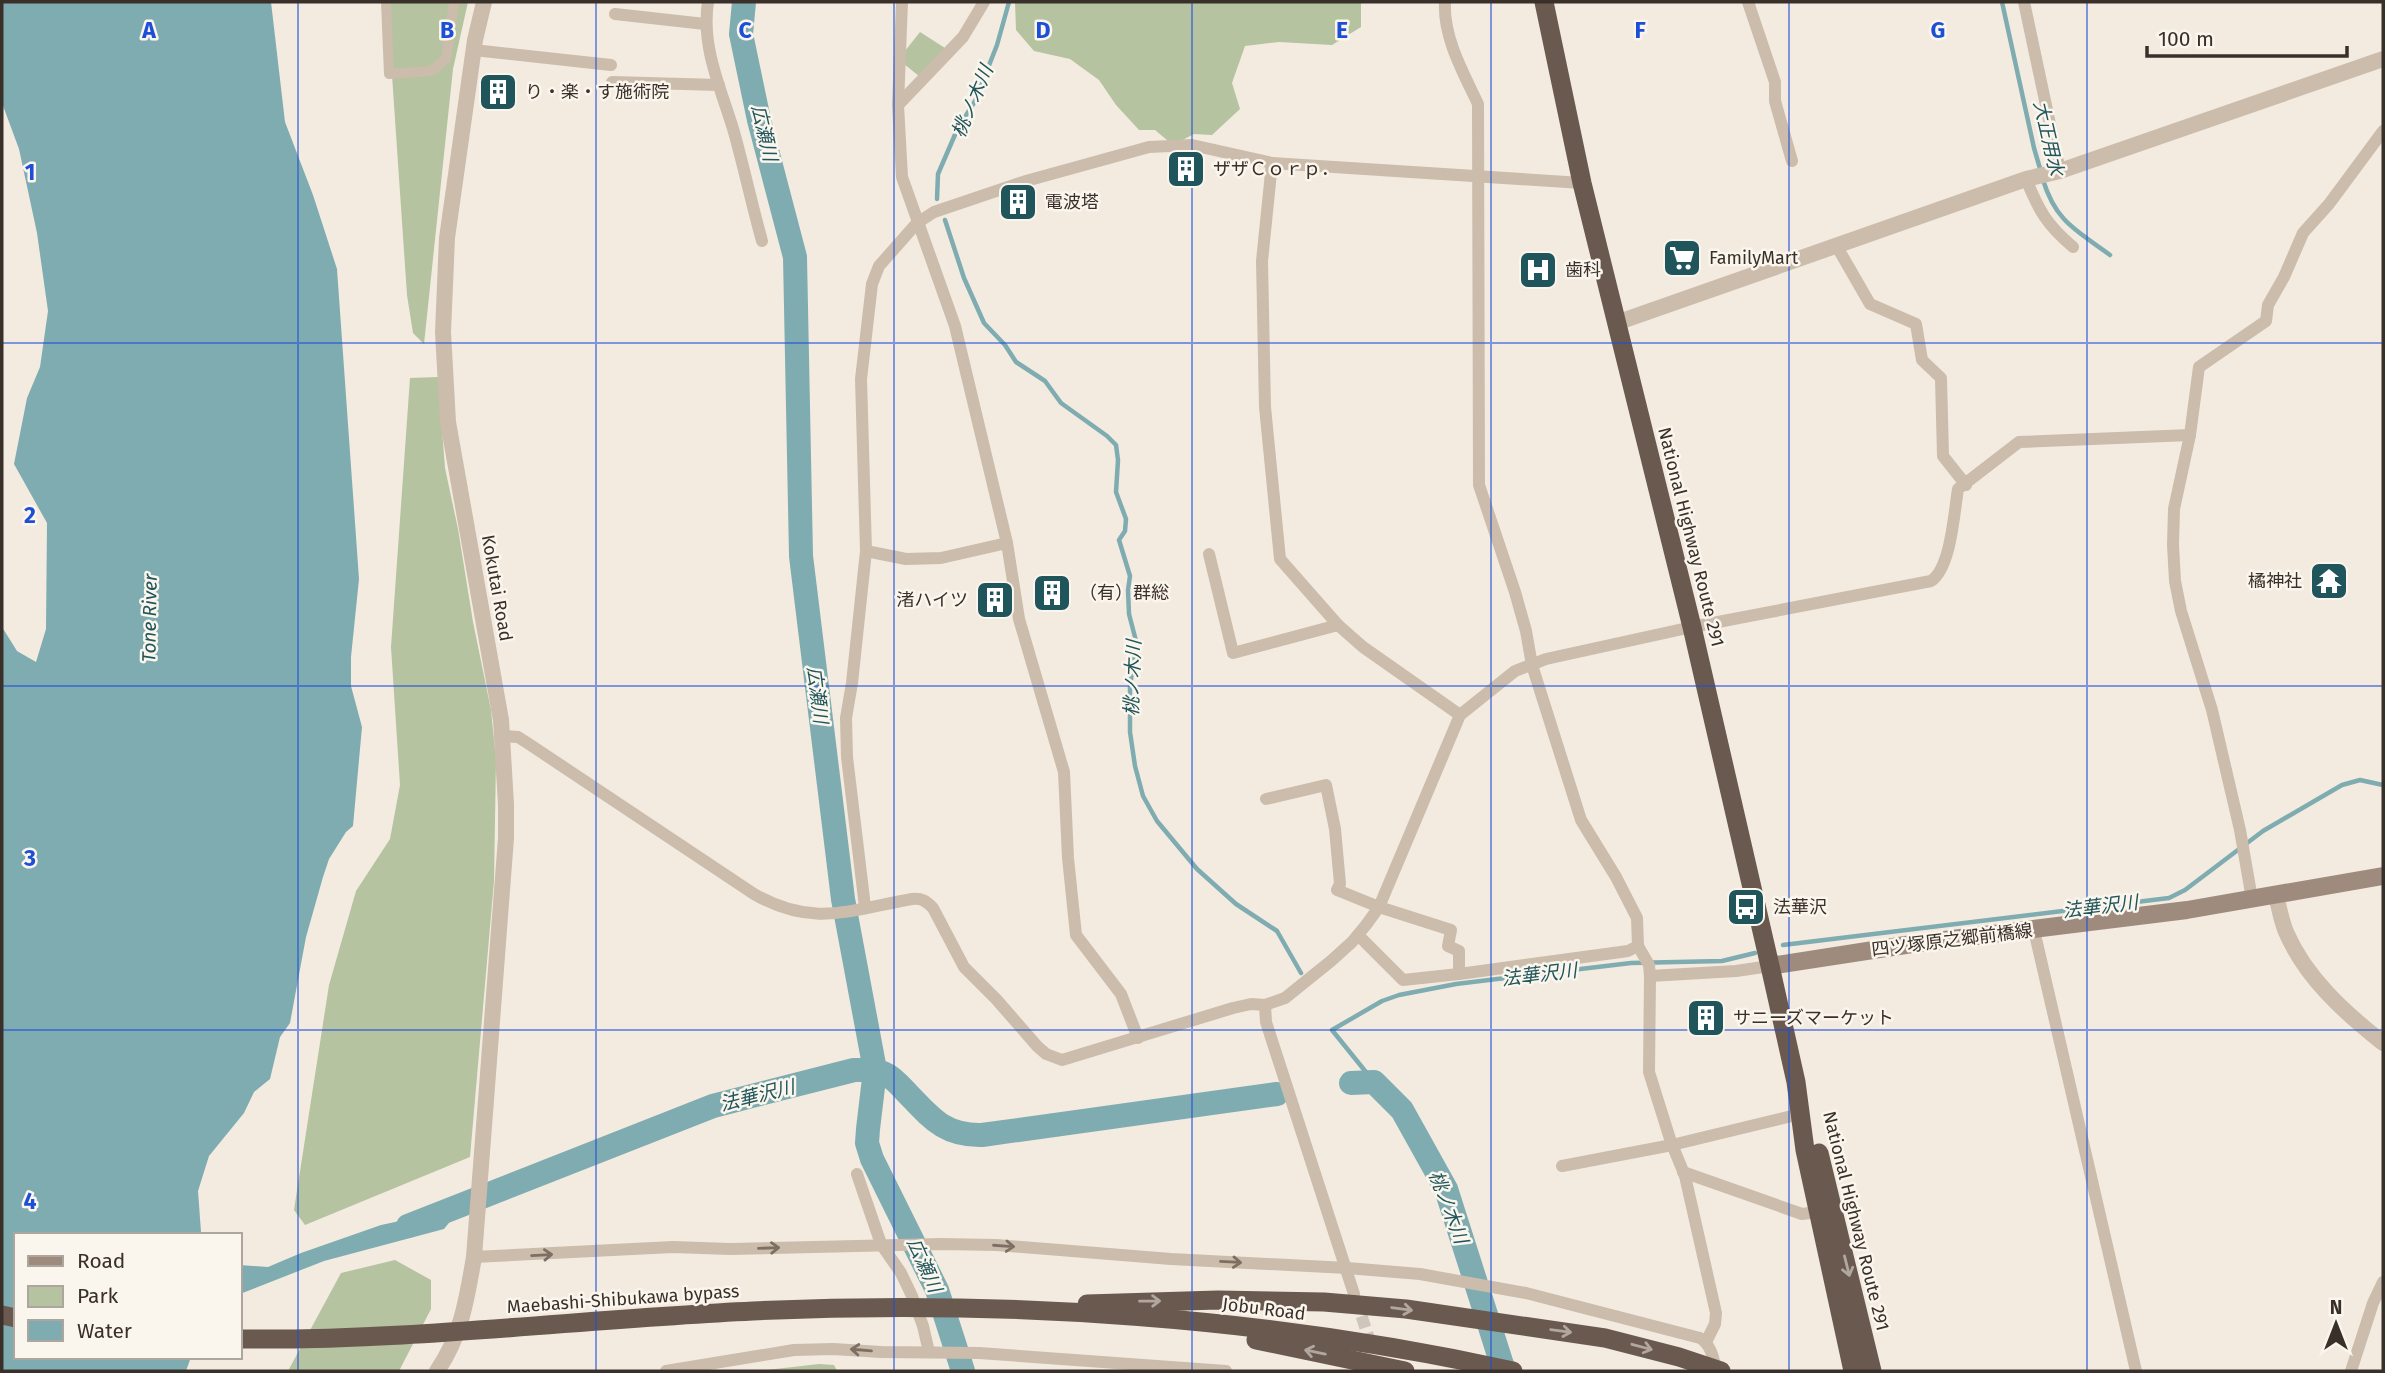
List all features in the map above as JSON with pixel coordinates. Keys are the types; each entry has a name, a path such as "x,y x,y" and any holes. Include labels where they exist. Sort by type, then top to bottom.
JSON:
{"highway":[{"name":"National Highway Route 291","path":"1544,2 1582,183 1692,627 1770,966 1796,1082 1805,1150 1853,1371"},
{"name":"National Highway Route 291","path":"1796,1082 1811,1122 1872,1371"},
{"path":"1009,1309 1136,1301 1231,1300 1369,1305 1605,1338 1719,1370"},
{"name":"Maebashi-Shibukawa bypass","path":"242,1339 385,1337 754,1311 1009,1309"},
{"path":"1009,1309 1103,1324 1242,1338 1405,1371"},
{"name":"Jobu Road","path":"1009,1309 1293,1333 1513,1371"}],"main road":[{"name":"四ツ塚原之郷前橋線","path":"1770,966 1912,944 2034,930 2252,899 2383,876"}],"street":[{"path":"386,2 389,74 409,74 430,71 446,59 454,2"},
{"name":"Kokutai Road","path":"474,1257 506,838 502,736 448,422 443,332 447,238 474,50 484,2"},
{"path":"708,2 706,41 734,133 762,241"},
{"path":"902,2 898,104 902,177 955,326 1006,543 1019,619 1064,772 1068,858 1076,935 1121,993 1138,1038"},
{"path":"898,104 963,37 984,2"},
{"path":"1446,2 1444,22 1462,71 1478,104 1479,485 1527,631 1532,665 1581,820 1616,877 1637,918 1639,946 1650,976 1649,1072 1683,1172 1716,1313 1715,1324 1706,1342"},
{"path":"1748,2 1774,82 1775,101 1792,161"},
{"path":"2024,2 2060,171"},
{"path":"615,14 705,24"},
{"path":"474,50 611,65"},
{"path":"1616,323 2026,179 2060,171 2383,59"},
{"path":"612,82 719,86"},
{"path":"2252,899 2240,830 2213,709 2181,611 2175,581 2174,509 2190,435 2199,367 2266,321 2268,305 2284,277 2303,233 2329,204 2383,131"},
{"path":"863,908 847,757 846,718 866,551 861,379 872,284 879,267 917,223 934,212 1026,181 1149,147 1192,145 1272,163 1582,183"},
{"path":"1272,163 1262,261 1265,407 1280,559 1338,625 1363,647 1460,715"},
{"path":"2026,179 2039,212 2057,234 2073,247"},
{"path":"1836,245 1870,304 1916,324 1922,360 1941,378 1943,456 1966,485"},
{"path":"502,736 518,737 773,905 800,913 836,914 912,899 927,901 964,967 1037,1046 1054,1058 1062,1060 1233,1008 1251,1004 1265,1006 1285,998 1306,983 1358,935 1379,907 1460,715 1515,671 1546,659 1692,627 1931,581 1938,576 1945,561 1958,489 2019,442 2190,435"},
{"path":"866,551 906,559 941,558 1006,543"},
{"path":"1209,554 1233,653 1338,625"},
{"path":"1266,799 1326,785 1338,856 1340,884 1337,890 1379,907 1451,930 1448,946 1459,951 1459,974"},
{"path":"2276,894 2286,930 2304,966 2347,1014 2383,1043"},
{"path":"2034,930 2136,1371"},
{"path":"1358,935 1403,980 1629,951 1639,946"},
{"path":"1650,976 1736,971 1770,966"},
{"path":"1265,1006 1266,1022 1354,1294"},
{"path":"1562,1166 1672,1146 1800,1114"},
{"path":"1683,1172 1802,1214 1819,1212"},
{"path":"856,1174 885,1244 912,1296 929,1352"},
{"path":"442,1369 456,1337 466,1303 474,1257 673,1247 730,1249 936,1244 996,1245 1171,1259 1347,1268 1458,1280 1506,1289 1700,1338 1706,1342 1719,1370"},
{"path":"2351,1371 2372,1303 2383,1282"},
{"path":"666,1371 794,1350 852,1349 979,1353 1054,1365 1226,1371"}],"green space":[{"path":"387,2 468,2 453,69 424,344 413,333 407,295"},
{"path":"1015,2 1361,2 1361,27 1332,45 1279,42 1245,46 1232,83 1240,109 1212,135 1194,134 1173,145 1155,130 1139,130 1116,105 1099,80 1070,59 1034,51 1016,30"},
{"path":"920,32 945,48 919,76 904,64 905,51"},
{"path":"438,377 445,468 491,710 496,760 494,881 470,1157 305,1225 294,1210 329,985 356,891 390,839 400,785 391,647 410,378"},
{"path":"395,1260 431,1280 431,1309 399,1371 288,1371 341,1273"},
{"path":"819,1364 834,1365 837,1371 757,1371"}],"water":[{"name":"Tone River","path":"2,2 271,2 285,122 337,269 359,579 351,657 351,686 362,727 353,826 346,832 329,859 323,877 306,937 290,1023 280,1037 270,1079 254,1092 244,1113 209,1156 198,1191 202,1233 14,1233 14,1359 190,1359 186,1371 2,1371 2,627 17,651 36,662 46,629 47,523 14,464 27,398 40,367 48,311 37,233 19,149 2,103"},
{"path":"437,1213 452,1219 444,1229 324,1261 242,1293 242,1265 268,1267 381,1225"}],"waterway":[{"name":"広瀬川","path":"744,2 741,34 759,120 795,257 801,556 843,899 875,1070 867,1143 872,1159 937,1290 963,1371"},
{"name":"桃ノ木川","path":"937,199 938,174 957,130 975,101 997,45 1009,2"},
{"name":"大正用水","path":"2002,2 2041,172"},
{"name":"大正用水","path":"2043,180 2061,216 2110,255"},
{"name":"桃ノ木川","path":"945,220 964,278 984,323 1005,345 1016,362 1045,381 1061,403 1116,445 1116,492 1126,519 1125,531 1119,540 1130,576 1129,614 1136,641 1130,687 1130,732 1143,796 1157,821 1197,869 1236,904 1277,931 1301,973"},
{"name":"法華沢川","path":"1783,945 2169,898 2185,890 2263,831 2342,785 2360,780 2383,785"},
{"name":"法華沢川","path":"1374,1082 1332,1030 1382,1001 1399,995 1456,984 1631,963 1722,961 1755,953"},
{"name":"法華沢川","path":"408,1226 713,1106 854,1070 875,1071 887,1075 940,1124 969,1135 1277,1094"},
{"name":"桃ノ木川","path":"1351,1083 1374,1082 1402,1110 1446,1189 1504,1371"}],"tunnel":[{"path":"1356,1299 1372,1348"}],"place":[{"name":"り・楽・す施術院","path":"498,92"},
{"name":"ザザＣｏｒｐ．","path":"1186,169"},
{"name":"電波塔","path":"1018,202"},
{"name":"FamilyMart","path":"1682,258"},
{"name":"歯科","path":"1538,270"},
{"name":"橘神社","path":"2329,581"},
{"name":"（有）群総","path":"1052,593"},
{"name":"渚ハイツ","path":"995,600"},
{"name":"法華沢","path":"1746,907"},
{"name":"サニーズマーケット","path":"1706,1018"}]}
